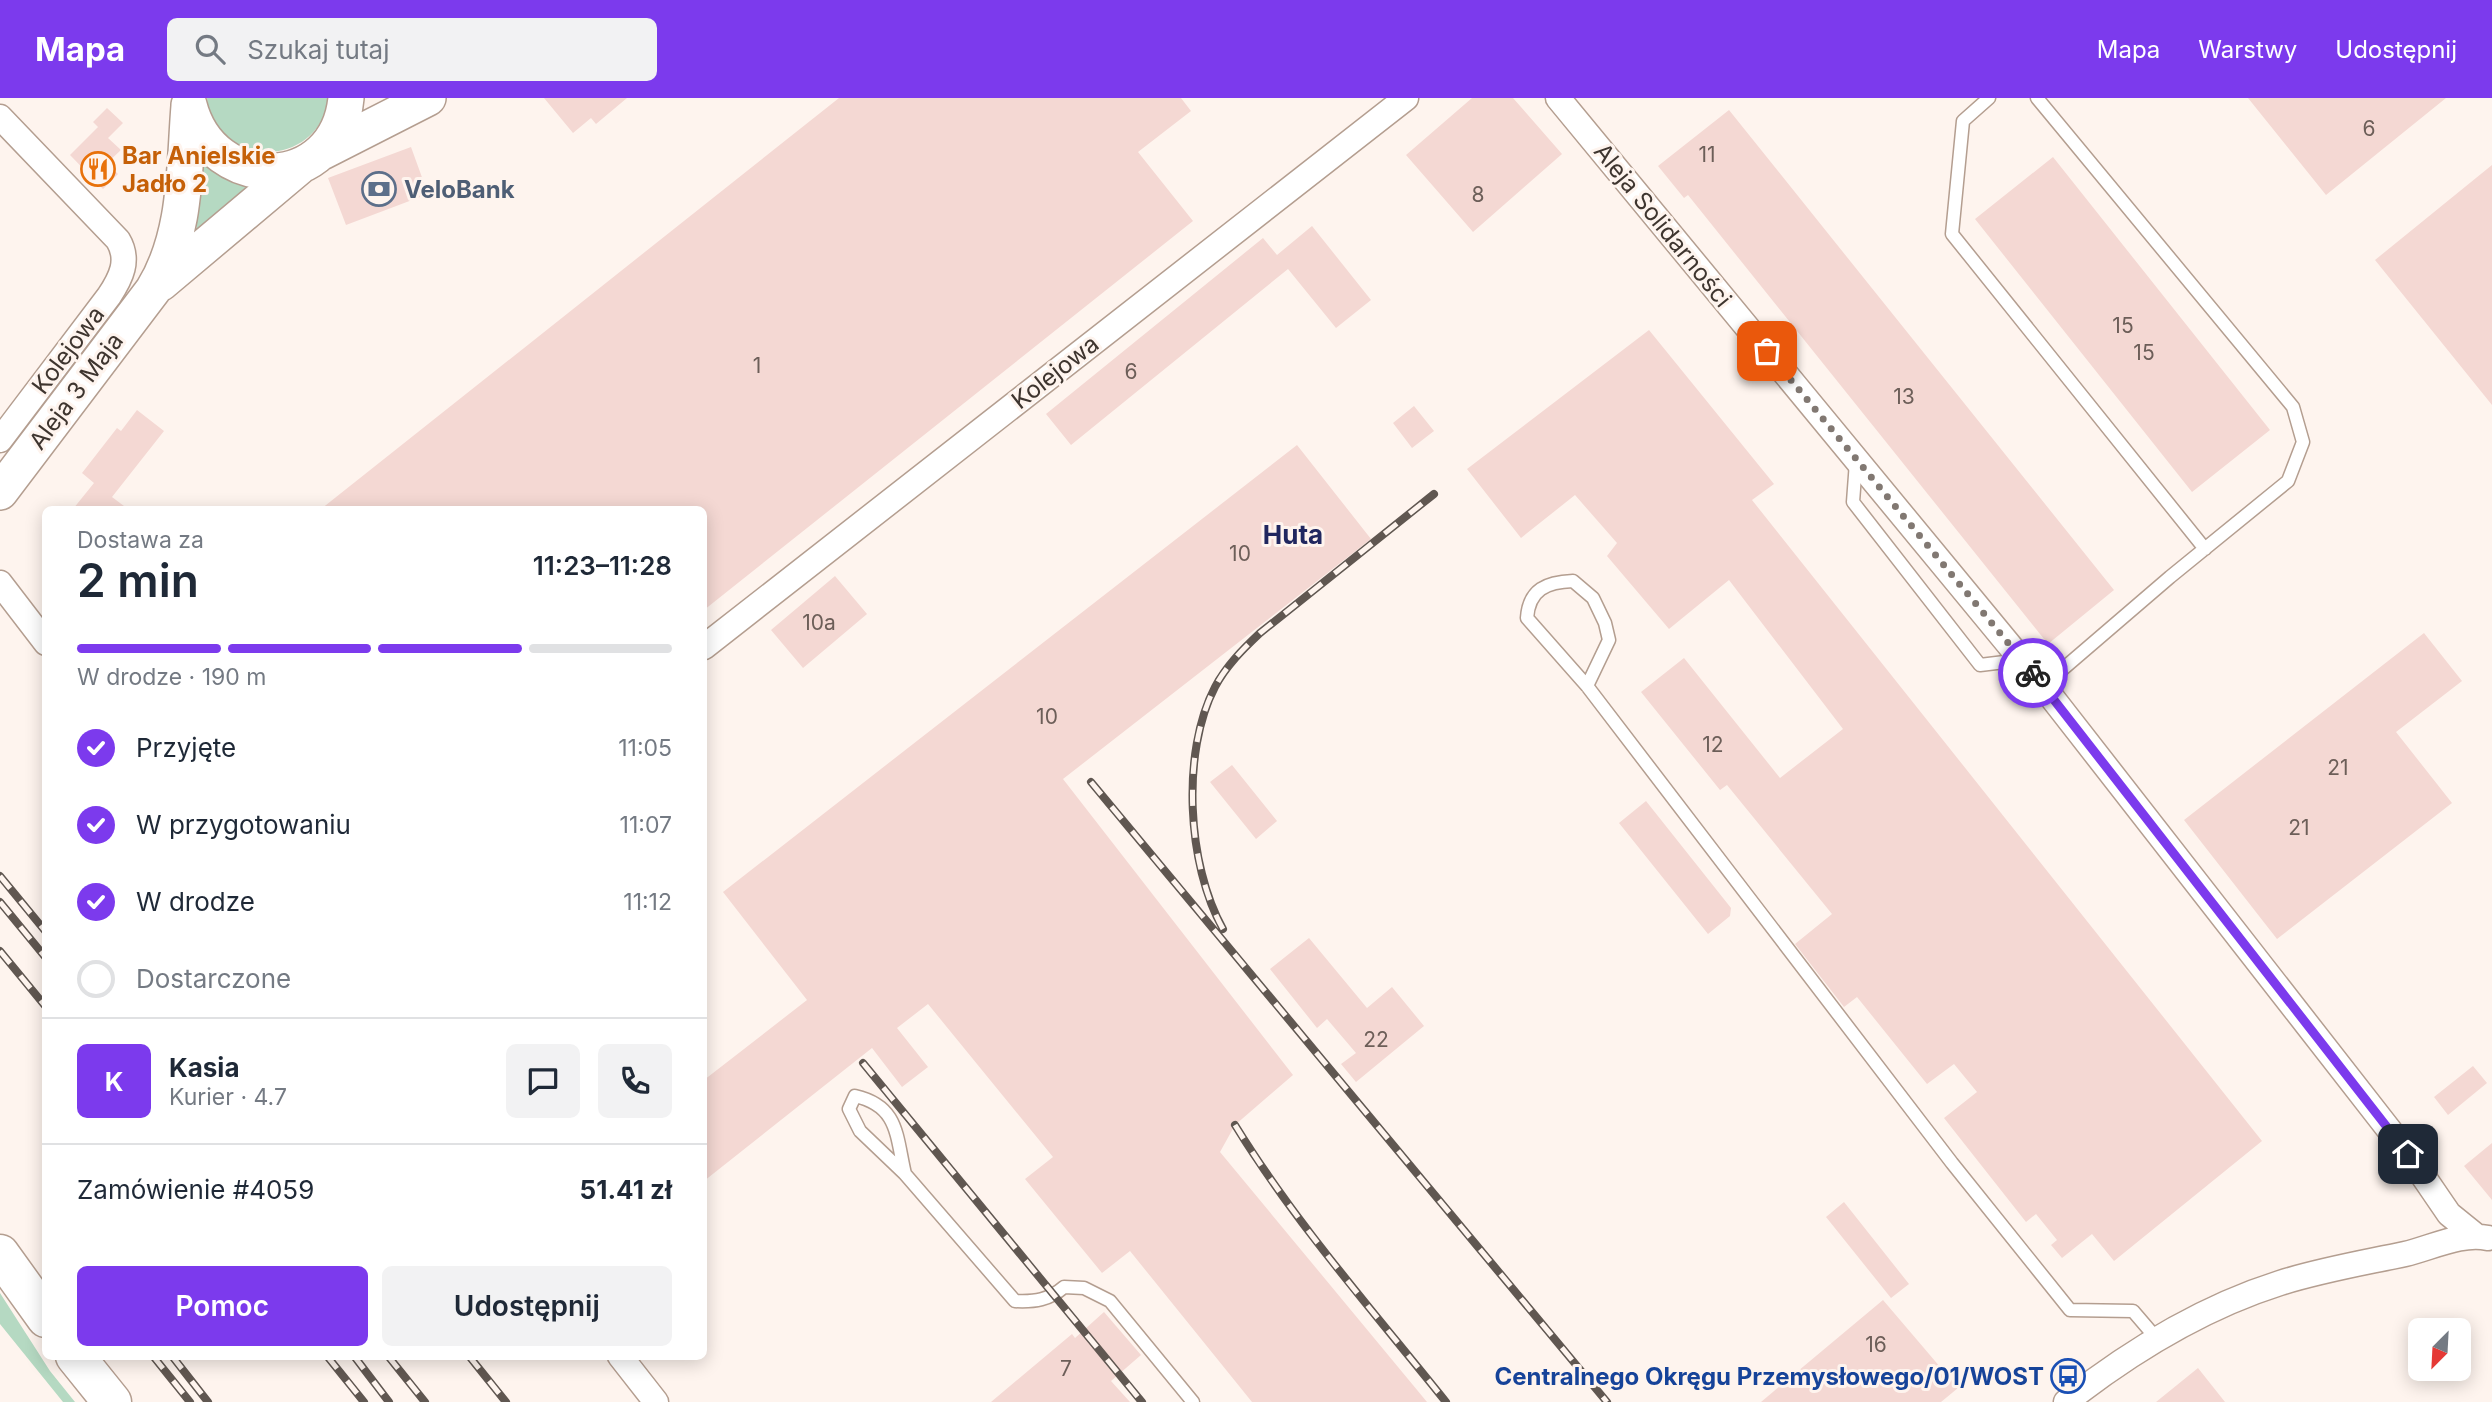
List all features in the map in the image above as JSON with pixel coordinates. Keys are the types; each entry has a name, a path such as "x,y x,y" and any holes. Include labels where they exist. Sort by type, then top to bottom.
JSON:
{"main road":[{"path":"309,160 334,135 340,125 346,98"},
{"path":"189,102 197,128 210,147 229,162 251,170 275,171 309,160 428,98"},
{"name":"Aleja 3 Maja","path":"0,492 153,290 166,267 178,232 189,102"},
{"name":"Aleja 3 Maja","path":"153,290 309,160"},
{"path":"0,1254 42,1312"},
{"path":"78,1360 111,1402"}],"street":[{"name":"Kolejowa","path":"707,645 1406,98"},
{"name":"Aleja Solidarności","path":"1558,98 2043,686 2408,1154 2449,1214 2484,1237"},
{"name":"Kolejowa","path":"0,117 118,240 124,254 121,277 109,296 0,440"},
{"path":"0,583 42,638"},
{"path":"2066,1402 2124,1358 2220,1305 2282,1282 2484,1237"},
{"path":"623,1360 656,1402"}],"lane":[{"path":"1989,98 1963,121 1952,234 2205,548"},
{"path":"2036,98 2293,407 2303,442 2288,481 2043,686"},
{"path":"1856,461 1853,502 1980,665 2021,660"},
{"path":"1587,686 1609,640 1605,623 1593,597 1573,581 1549,583 1532,597 1527,606 1527,618 1587,686 1952,1163 2070,1310 2133,1311 2157,1339"},
{"path":"905,1174 892,1118 874,1100 855,1096 849,1109 860,1131 905,1174 1015,1301 1036,1302 1054,1295 1064,1287 1084,1288 1110,1301 1193,1402"}],"green space":[{"path":"207,98 329,98 320,122 305,139 286,149 265,152 244,148 226,138 213,121"},
{"path":"201,158 221,175 251,186 196,234"},
{"path":"0,1293 42,1360 75,1402 63,1402 0,1324"}],"building":[{"path":"544,98 627,98 596,124 591,118 573,133"},
{"path":"839,98 1181,98 1191,111 1138,152 1193,221 707,608 707,506 325,506"},
{"path":"1472,98 1513,98 1562,154 1473,232 1406,155"},
{"path":"2248,98 2446,98 2326,195"},
{"path":"107,108 123,123 108,138 121,150 107,163 118,174 103,189 70,155 98,127 93,122"},
{"path":"1729,110 2114,590 2048,644 1688,195 1684,198 1658,166"},
{"name":"VeloBank","path":"411,147 428,194 346,225 328,178"},
{"path":"2053,157 2270,430 2192,492 1975,219"},
{"path":"2492,165 2492,405 2375,260"},
{"path":"1312,226 1371,300 1336,328 1288,269 1071,445 1046,414 1263,238 1277,255"},
{"path":"1649,330 1774,484 1752,500 2262,1141 2114,1261 2092,1234 2062,1258 2051,1245 2057,1240 2036,1214 2026,1222 1944,1118 1977,1092 1954,1064 1927,1084 1857,997 1844,1007 1795,944 1832,914 1727,785 1720,790 1641,692 1684,658 1780,778 1843,729 1729,580 1669,629 1607,556 1617,543 1575,495 1521,538 1467,469"},
{"path":"1414,406 1434,431 1412,448 1393,423"},
{"path":"137,410 164,431 112,497 124,506 75,506 94,483 82,473 117,428 121,431"},
{"path":"1297,445 1371,539 1063,779 1293,1075 1235,1125 1220,1152 1427,1402 1252,1402 1130,1251 1102,1273 1025,1179 1053,1157 928,1004 897,1028 928,1067 902,1087 872,1048 707,1179 707,1078 807,1000 723,892"},
{"path":"835,576 867,614 803,668 771,630"},
{"path":"2424,633 2462,681 2396,732 2452,803 2277,939 2184,820"},
{"path":"1232,765 1277,821 1256,839 1210,782"},
{"path":"1646,801 1731,908 1730,916 1708,934 1619,823"},
{"path":"1309,938 1367,1008 1392,987 1424,1026 1356,1082 1341,1064 1356,1053 1327,1019 1317,1028 1270,969"},
{"path":"2473,1066 2487,1083 2448,1115 2434,1097"},
{"path":"2492,1143 2492,1200 2464,1166"},
{"path":"1844,1202 1909,1284 1891,1298 1826,1217"},
{"path":"1883,1300 1958,1388 1941,1402 1761,1402"},
{"path":"1104,1312 1141,1355 1111,1381 1130,1402 991,1402 1072,1334 1075,1338"},
{"path":"2198,1368 2225,1402 2156,1402"}],"railway":[{"path":"1223,929 1211,903 1202,873 1193,808 1197,743 1204,713 1215,687 1230,665 1260,633 1434,494"},
{"path":"1091,782 1607,1402"},
{"path":"0,876 42,927"},
{"path":"0,902 42,953"},
{"path":"0,951 42,1002"},
{"path":"863,1063 1142,1402"},
{"path":"1235,1125 1310,1232 1446,1402"},
{"path":"156,1360 190,1402"},
{"path":"175,1360 208,1402"},
{"path":"330,1360 364,1402"},
{"path":"357,1360 389,1402"},
{"path":"391,1360 425,1402"},
{"path":"472,1360 506,1402"}],"way so far":[{"path":"1767,351 2033,673"}],"place":[{"name":"Bar Anielskie Jadło 2","path":"98,169"},
{"name":"VeloBank","path":"379,189"},
{"name":"Centralnego Okręgu Przemysłowego/01/WOST","path":"2068,1376"}],"district":[{"name":"Huta","path":"1293,534"}],"route":[{"path":"2033,673 2408,1154"}]}
